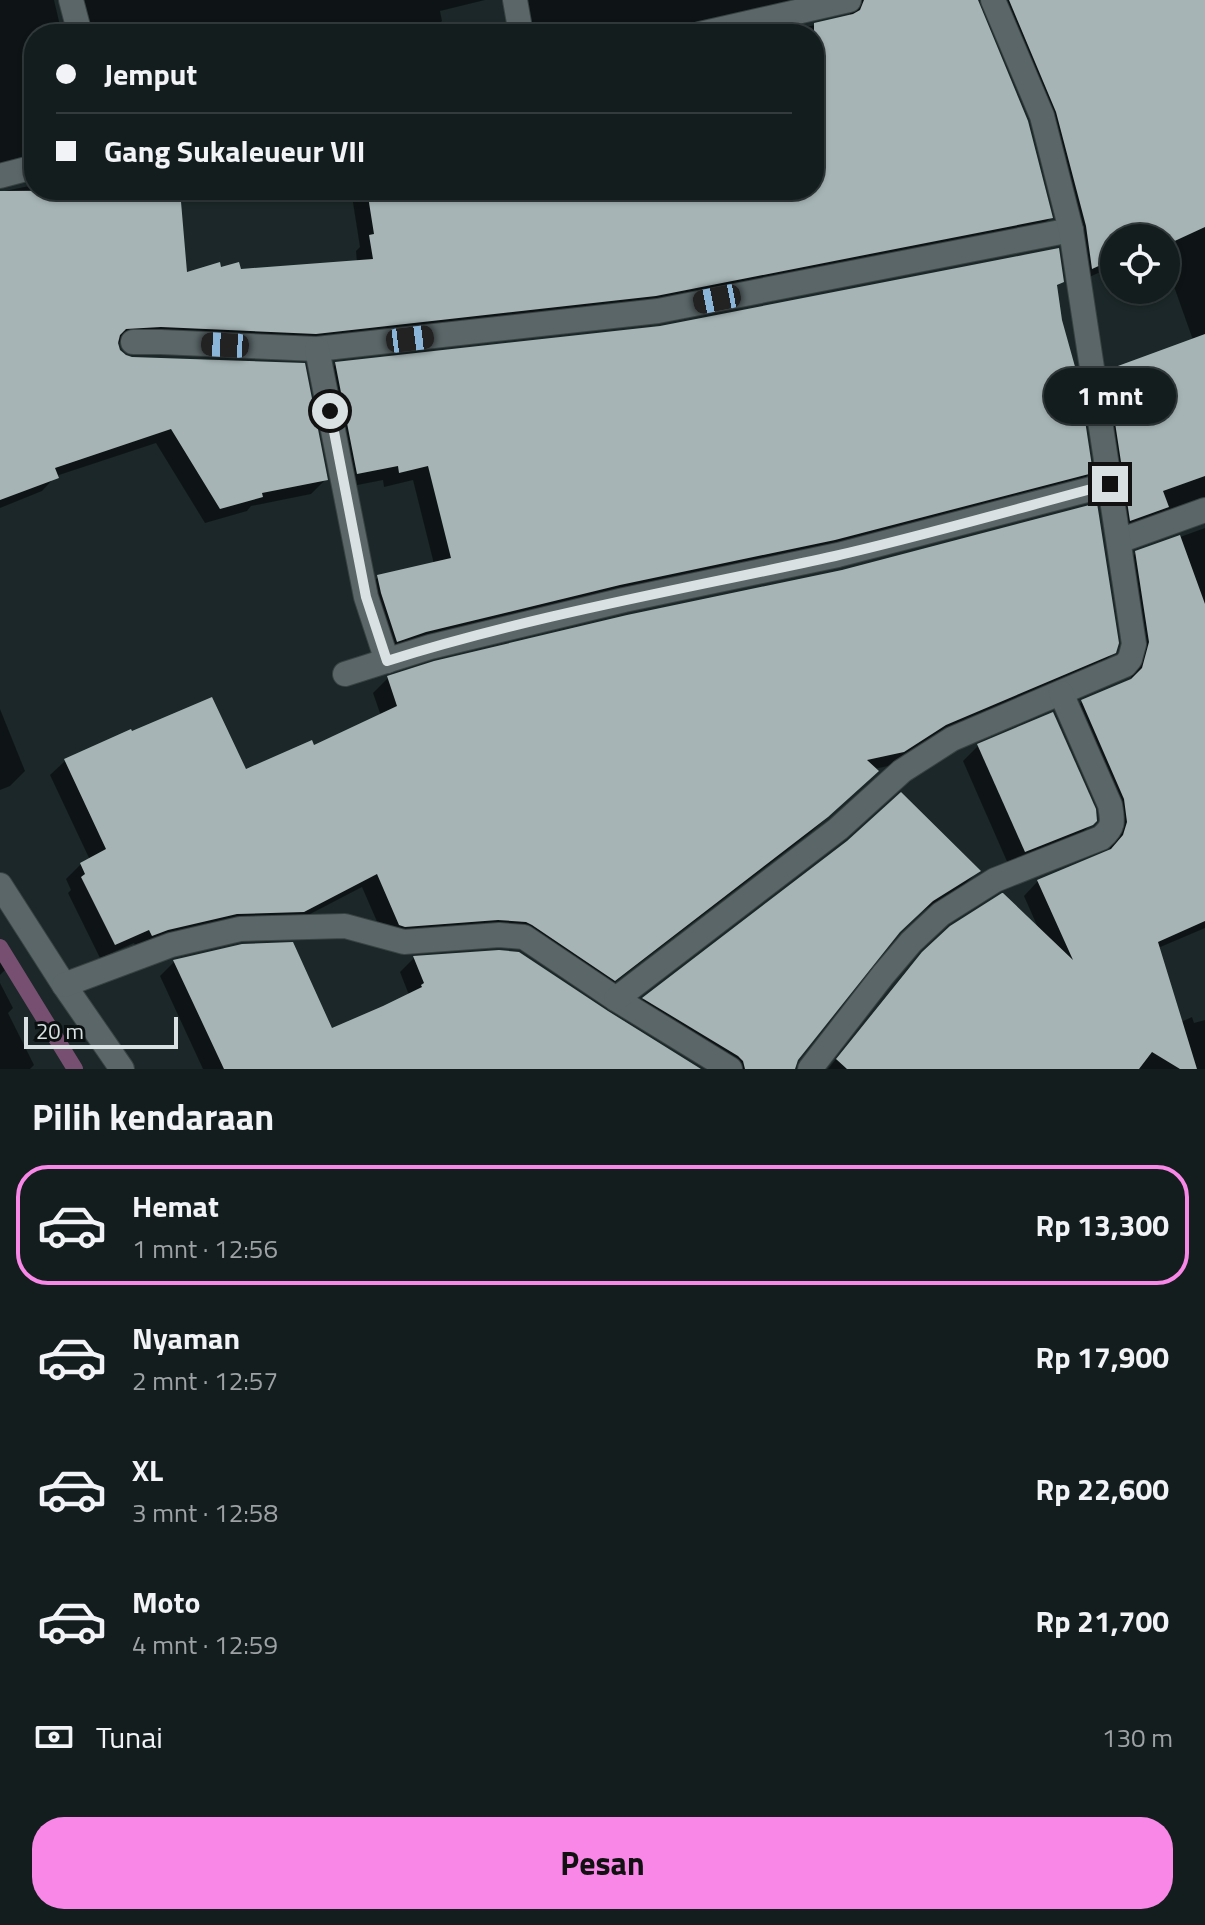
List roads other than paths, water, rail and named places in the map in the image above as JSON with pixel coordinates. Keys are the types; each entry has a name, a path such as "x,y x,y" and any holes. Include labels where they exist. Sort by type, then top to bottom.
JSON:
{"street":[{"path":"71,0 77,24"},
{"path":"515,0 519,24"},
{"path":"744,24 849,0"},
{"path":"616,999 838,829 902,771 952,739 1125,665 1130,659 1134,644 1071,230 1042,116 993,0"},
{"path":"0,176 24,170"},
{"path":"133,342 317,349 658,311 1071,230"},
{"path":"317,349 366,597 387,661"},
{"path":"345,674 430,647 624,600 838,555 1110,484"},
{"path":"1119,541 1205,510"},
{"path":"810,1069 883,975 911,942 941,914 995,880 1101,838 1109,831 1112,823 1110,805 1061,693"},
{"path":"0,885 122,1069"},
{"path":"64,985 171,945 240,929 345,926 404,942 499,935 524,937 616,999 730,1069"}],"waterway":[{"path":"0,947 75,1069"}]}
